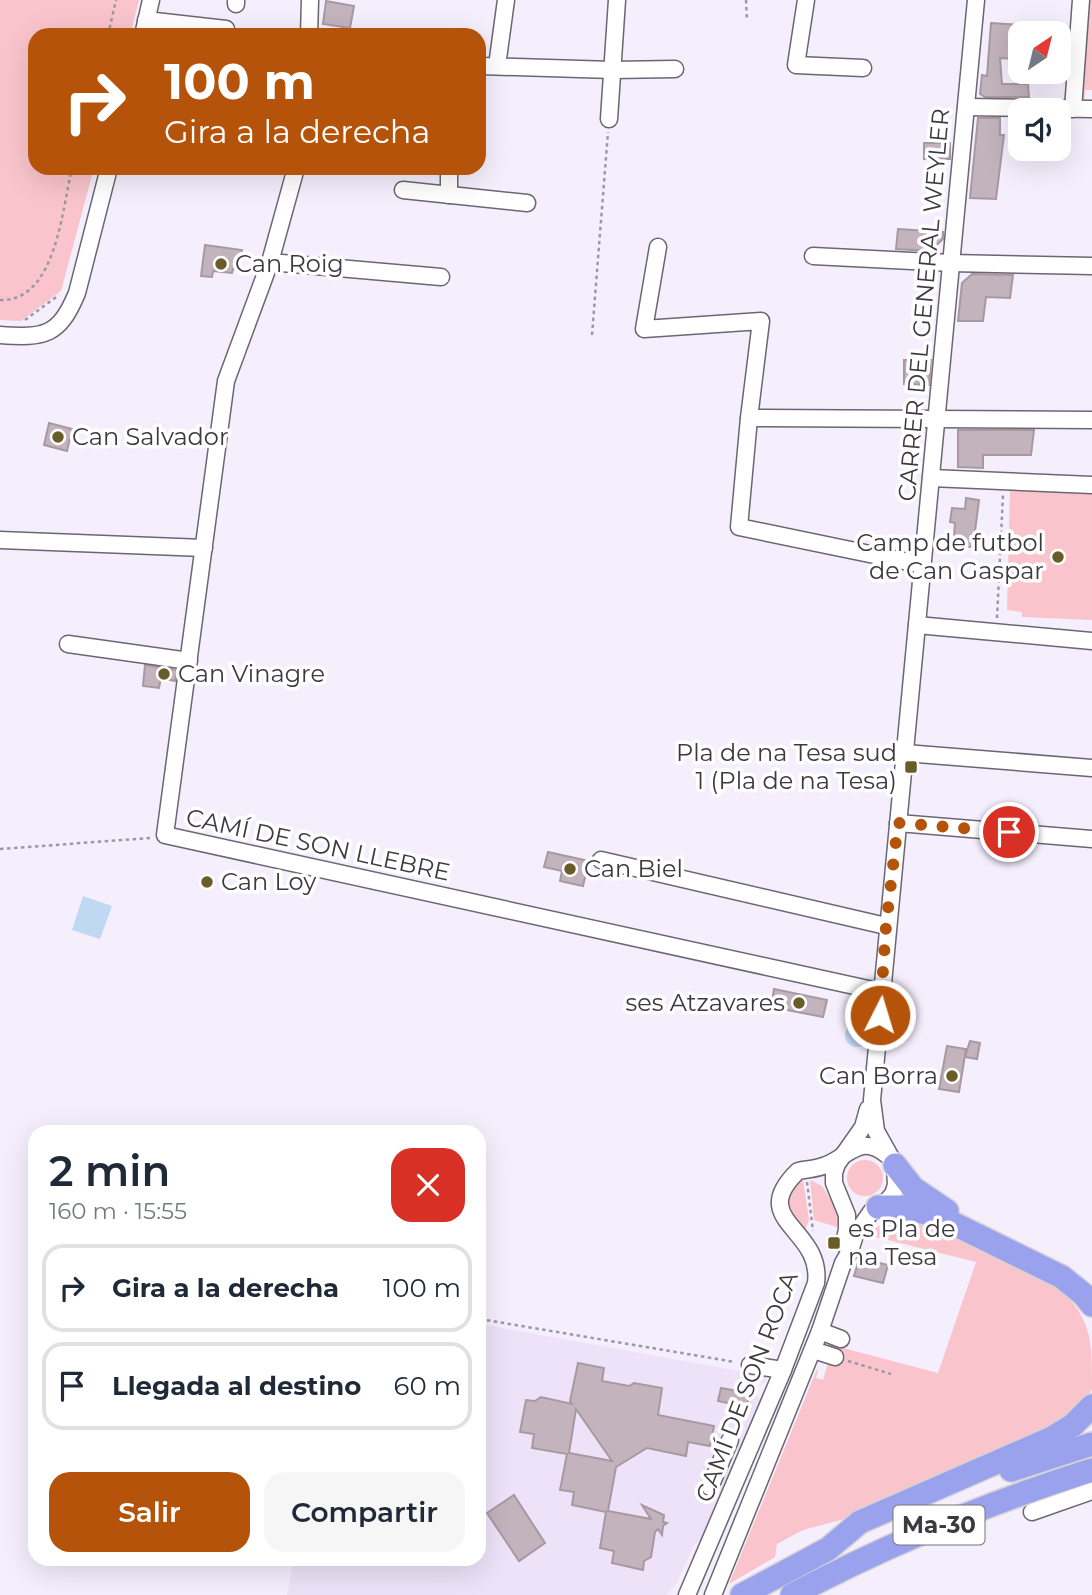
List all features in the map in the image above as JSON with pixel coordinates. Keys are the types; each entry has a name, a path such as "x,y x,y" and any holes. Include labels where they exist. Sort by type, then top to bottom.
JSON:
{"highway":[{"path":"892,1161 913,1188 937,1206 1092,1281"},
{"path":"878,1207 903,1207 940,1217 1062,1277 1092,1305"},
{"path":"828,1549 860,1522 1052,1438 1073,1424 1092,1406"},
{"name":"Ma-30","path":"742,1595 873,1527 963,1489 1092,1444"},
{"name":"Ma-30","path":"792,1595 908,1538 1021,1494 1092,1470"}],"street":[{"path":"152,0 145,27 186,28"},
{"path":"309,28 310,0"},
{"path":"497,66 506,0"},
{"path":"609,119 617,0"},
{"path":"806,0 796,65 863,68"},
{"name":"CARRER DEL GENERAL WEYLER","path":"872,1100 886,926 905,753 976,0"},
{"path":"1073,109 1081,0"},
{"path":"486,66 675,69"},
{"path":"966,107 1092,109"},
{"path":"0,335 33,337 48,333 60,325 69,312 77,293 107,175"},
{"name":"CAMÍ DE SON LLEBRE","path":"294,175 270,262 226,382 165,835 882,992"},
{"path":"449,175 449,195"},
{"path":"403,190 527,203"},
{"path":"658,247 644,329 761,321 749,418 740,527 923,565"},
{"path":"813,256 1092,266"},
{"path":"270,262 441,277"},
{"path":"749,418 1092,420"},
{"path":"931,478 1092,485"},
{"path":"0,540 204,548"},
{"path":"917,625 1092,641"},
{"path":"68,645 188,661"},
{"path":"905,753 1092,768"},
{"path":"898,823 1092,839"},
{"path":"601,860 886,926"},
{"path":"843,1263 842,1248 847,1221 834,1173 842,1155 861,1132 872,1100"},
{"path":"713,1595 813,1350 843,1263 859,1227 886,1202 896,1185 892,1161 876,1131 872,1100"},
{"path":"792,1179 799,1171 825,1166 851,1149 872,1146 892,1161"},
{"path":"792,1179 807,1175 816,1176 859,1209 878,1207"},
{"name":"CAMÍ DE SON ROCA","path":"687,1595 746,1459 765,1391 783,1370 812,1297 817,1273 812,1251 786,1220 780,1208 781,1193 792,1179"},
{"path":"820,1331 841,1339"},
{"path":"813,1350 835,1357"},
{"path":"750,1365 783,1370"},
{"path":"710,1487 730,1440"},
{"path":"723,1456 746,1459"},
{"path":"1032,1512 1092,1492"}],"path":[{"path":"110,28 116,0"},
{"path":"746,0 747,21"},
{"path":"592,335 609,119"},
{"path":"0,300 13,300 29,293 39,281 51,259 70,175"},
{"path":"22,323 62,293"},
{"path":"997,632 1004,481"},
{"path":"0,849 165,835"},
{"path":"486,1320 750,1365"},
{"path":"835,1357 891,1374"}],"shaded area":[{"path":"0,0 139,0 132,28 28,28 28,175 92,175 61,291 21,321 0,320"},
{"path":"1078,0 1092,0 1092,90 1085,90 1084,109 1071,109"},
{"name":"Camp de futbol de Can Gaspar","path":"1010,488 1092,492 1092,620 1022,617 1022,612 1007,610"},
{"path":"865,1160 878,1165 883,1178 878,1191 865,1196 852,1191 847,1178 852,1165"},
{"path":"803,1180 809,1220 805,1230 790,1217 786,1197 798,1181"},
{"path":"810,1180 822,1186 836,1208 840,1215 840,1228 814,1220"},
{"path":"916,1218 1057,1286 1069,1298 1088,1331 1092,1389 1088,1397 1066,1421 848,1518 803,1530 777,1544 775,1557 729,1584 817,1369 816,1378 823,1380 832,1349 828,1344 938,1373 976,1262 868,1235 883,1224 914,1224"},
{"path":"486,1325 767,1376 765,1383 757,1382 755,1395 760,1399 738,1451 734,1452 730,1463 732,1466 700,1541 694,1545 676,1585 666,1595 287,1595 293,1566 486,1566"}],"water":[{"path":"83,896 112,906 100,939 72,930"},
{"path":"852,1023 862,1023 869,1030 869,1040 862,1047 852,1047 845,1040 845,1030"}],"building":[{"path":"326,1 354,6 350,28 323,24"},
{"path":"991,23 1008,24 1008,59 1000,58 1002,84 1028,84 1029,97 985,97 980,94 982,75 987,76"},
{"path":"978,118 1000,118 1000,135 1004,135 996,199 970,198"},
{"path":"924,143 950,143 950,159 924,159"},
{"path":"898,229 943,232 943,239 930,251 896,249"},
{"name":"Can Roig","path":"205,245 242,250 239,270 233,269 232,273 213,271 212,277 201,276"},
{"path":"972,274 1013,275 1010,298 986,297 983,321 958,321 962,283"},
{"path":"904,360 931,360 929,385 904,384"},
{"name":"Can Salvador","path":"49,423 72,429 67,451 44,445"},
{"path":"958,430 1034,430 1031,455 983,455 983,468 958,467"},
{"path":"966,498 979,500 973,547 960,546 961,538 954,537 955,523 950,522 952,508 965,509"},
{"name":"Can Vinagre","path":"145,665 177,670 175,681 161,678 159,688 143,686"},
{"name":"Can Biel","path":"548,852 589,861 583,886 560,881 562,871 544,867"},
{"name":"ses Atzavares","path":"774,989 827,1000 823,1017 771,1007"},
{"path":"970,1041 980,1043 977,1059 965,1057"},
{"name":"Can Borra","path":"947,1046 966,1049 959,1092 939,1089"},
{"path":"865,1253 876,1256 875,1262 888,1265 883,1283 854,1276 859,1259 863,1260"},
{"path":"578,1363 604,1368 602,1381 662,1388 658,1415 714,1426 710,1446 688,1442 686,1456 647,1448 616,1467 608,1511 651,1519 642,1505 664,1515 663,1522 667,1523 663,1526 662,1535 658,1529 655,1532 651,1557 644,1561 643,1570 612,1563 614,1551 600,1548 606,1512 572,1505 574,1492 560,1490 567,1454 532,1448 534,1434 520,1432 526,1400 535,1401 541,1397 572,1404 570,1401","holes":["576,1409 612,1461 569,1453"]},
{"path":"721,1388 749,1393 747,1407 718,1401"},
{"path":"514,1495 545,1543 519,1561 487,1513"}],"place":[{"name":"Can Roig","path":"221,264"},
{"name":"Can Salvador","path":"58,437"},
{"name":"Camp de futbol de Can Gaspar","path":"1058,557"},
{"name":"Can Vinagre","path":"164,674"},
{"name":"Pla de na Tesa sud 1 (Pla de na Tesa)","path":"911,767"},
{"name":"Can Biel","path":"570,869"},
{"name":"Can Loy","path":"207,882"},
{"name":"ses Atzavares","path":"799,1003"},
{"name":"Can Borra","path":"952,1076"},
{"name":"es Pla de na Tesa","path":"834,1243"}],"route":[{"path":"880,1015 886,926 898,823 1009,832"}]}
